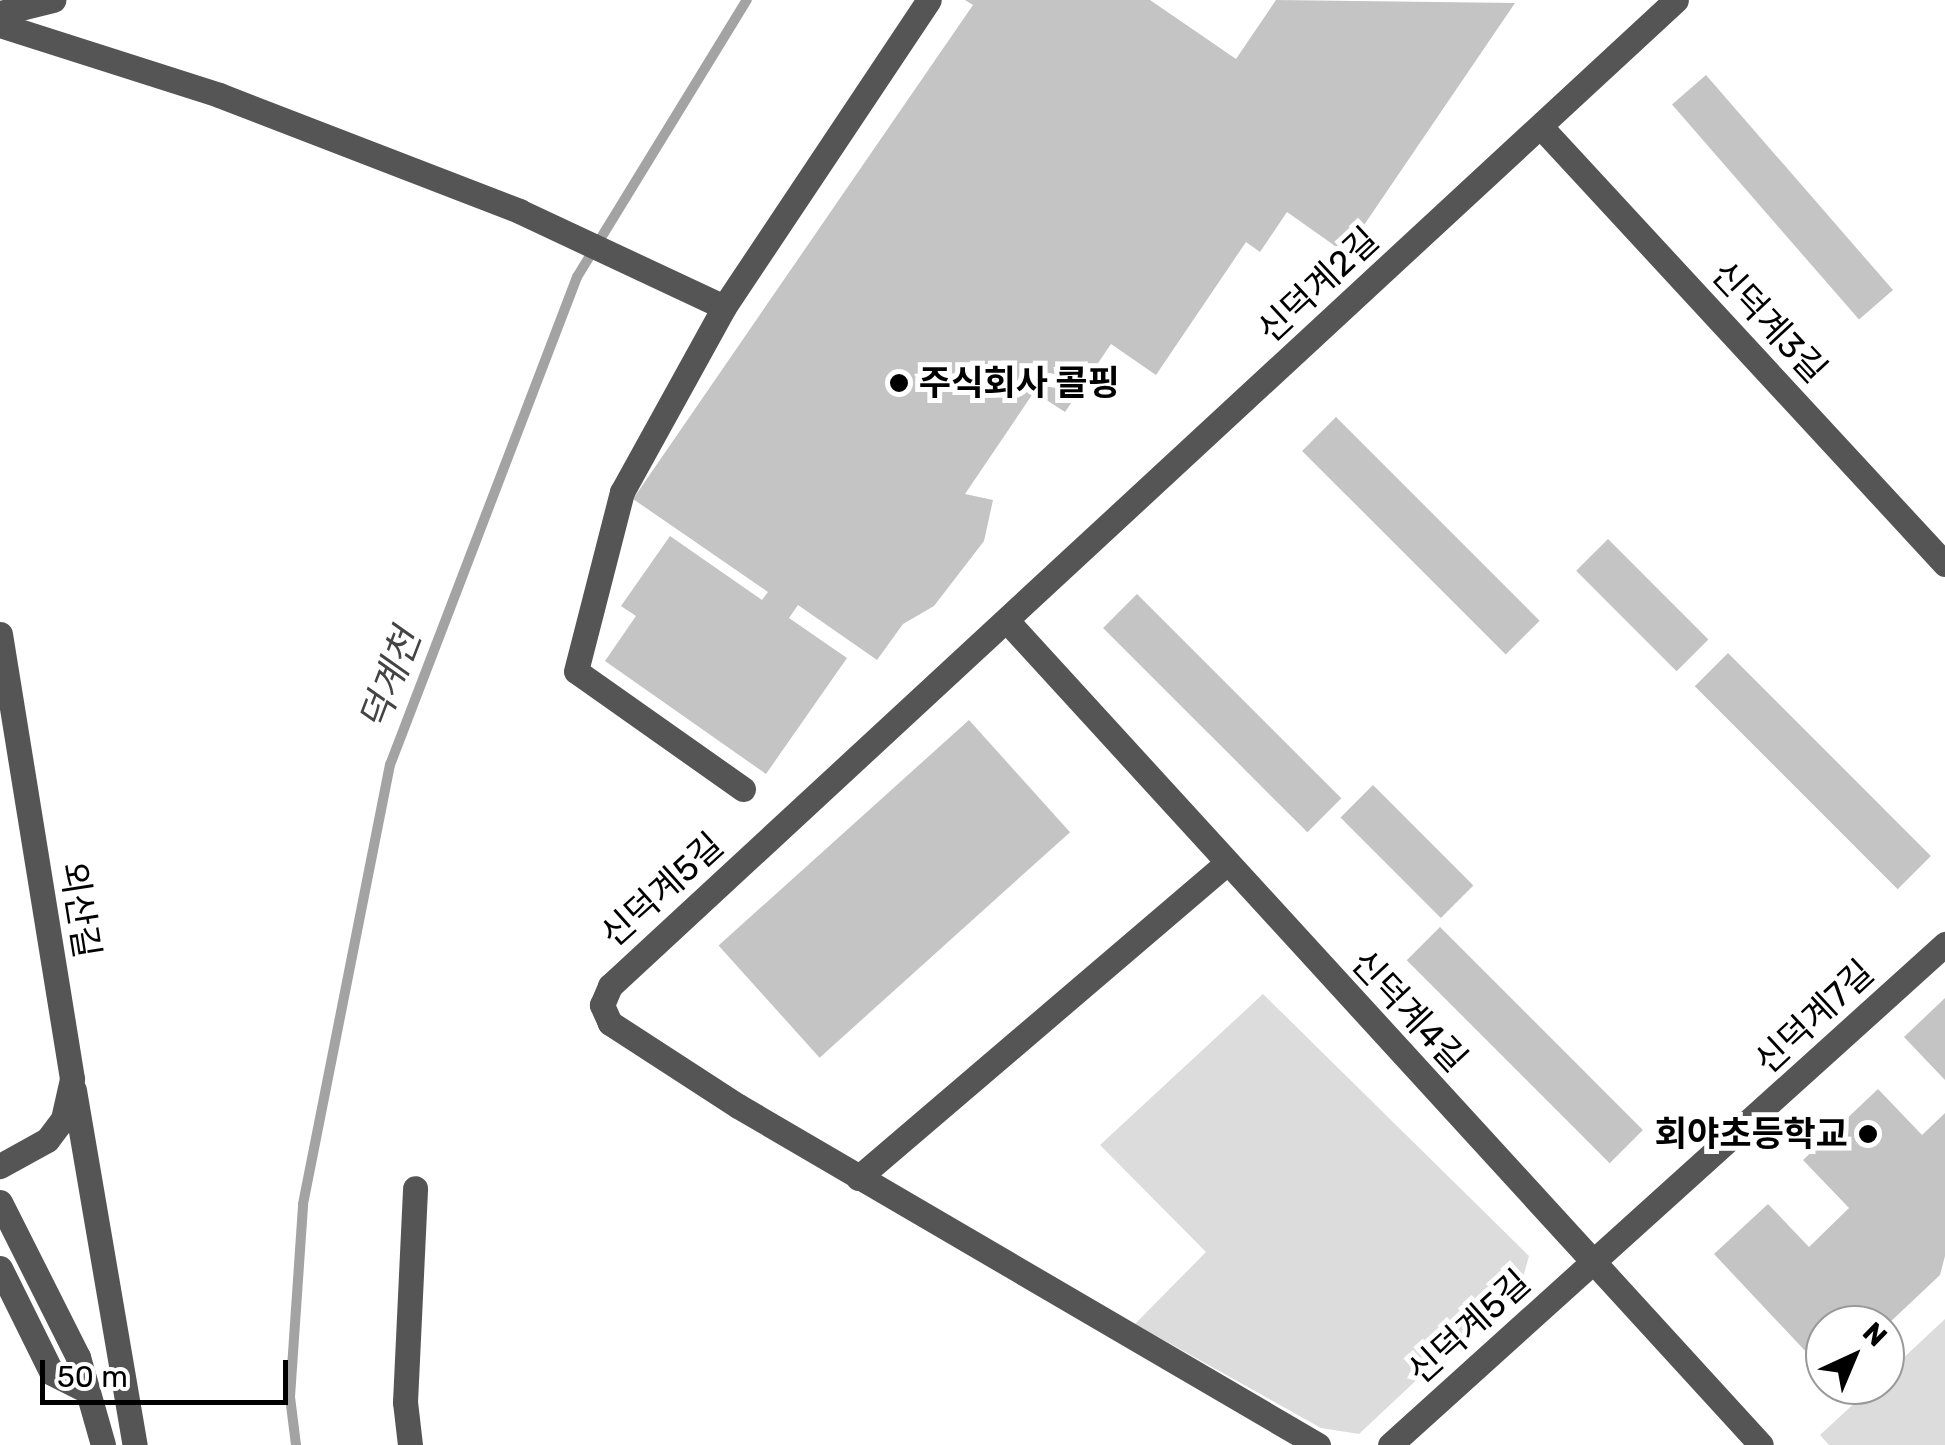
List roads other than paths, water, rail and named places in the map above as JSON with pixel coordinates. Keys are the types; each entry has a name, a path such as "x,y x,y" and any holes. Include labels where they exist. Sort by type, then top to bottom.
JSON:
{"street":[{"path":"0,14 53,0"},
{"path":"743,788 576,670 622,492 724,308 928,0"},
{"name":"신덕계2길","path":"1008,622 1676,0"},
{"path":"0,25 218,95 519,212 724,308"},
{"name":"신덕계3길","path":"1541,128 1945,564"},
{"name":"신덕계4길","path":"1008,622 1224,865 1595,1261 1749,1441"},
{"name":"신덕계5길","path":"1008,622 610,986 602,1005 610,1023 858,1178 1318,1445"},
{"name":"외산길","path":"0,634 72,1079 63,1119 47,1140 0,1166"},
{"path":"858,1178 1224,865"},
{"name":"신덕계7길","path":"1595,1261 1945,944"},
{"path":"72,1079 136,1445"},
{"path":"410,1445 405,1402 416,1188"},
{"path":"0,1202 78,1356 82,1388 103,1445"},
{"name":"신덕계5길","path":"1390,1445 1595,1261"},
{"path":"0,1268 52,1373 82,1388"}],"waterway":[{"name":"덕계천","path":"296,1445 290,1397 303,1204 390,765 577,277 747,0"}],"place":[{"name":"주식회사 콜핑","path":"899,383"},
{"name":"회야초등학교","path":"1868,1134"}]}
